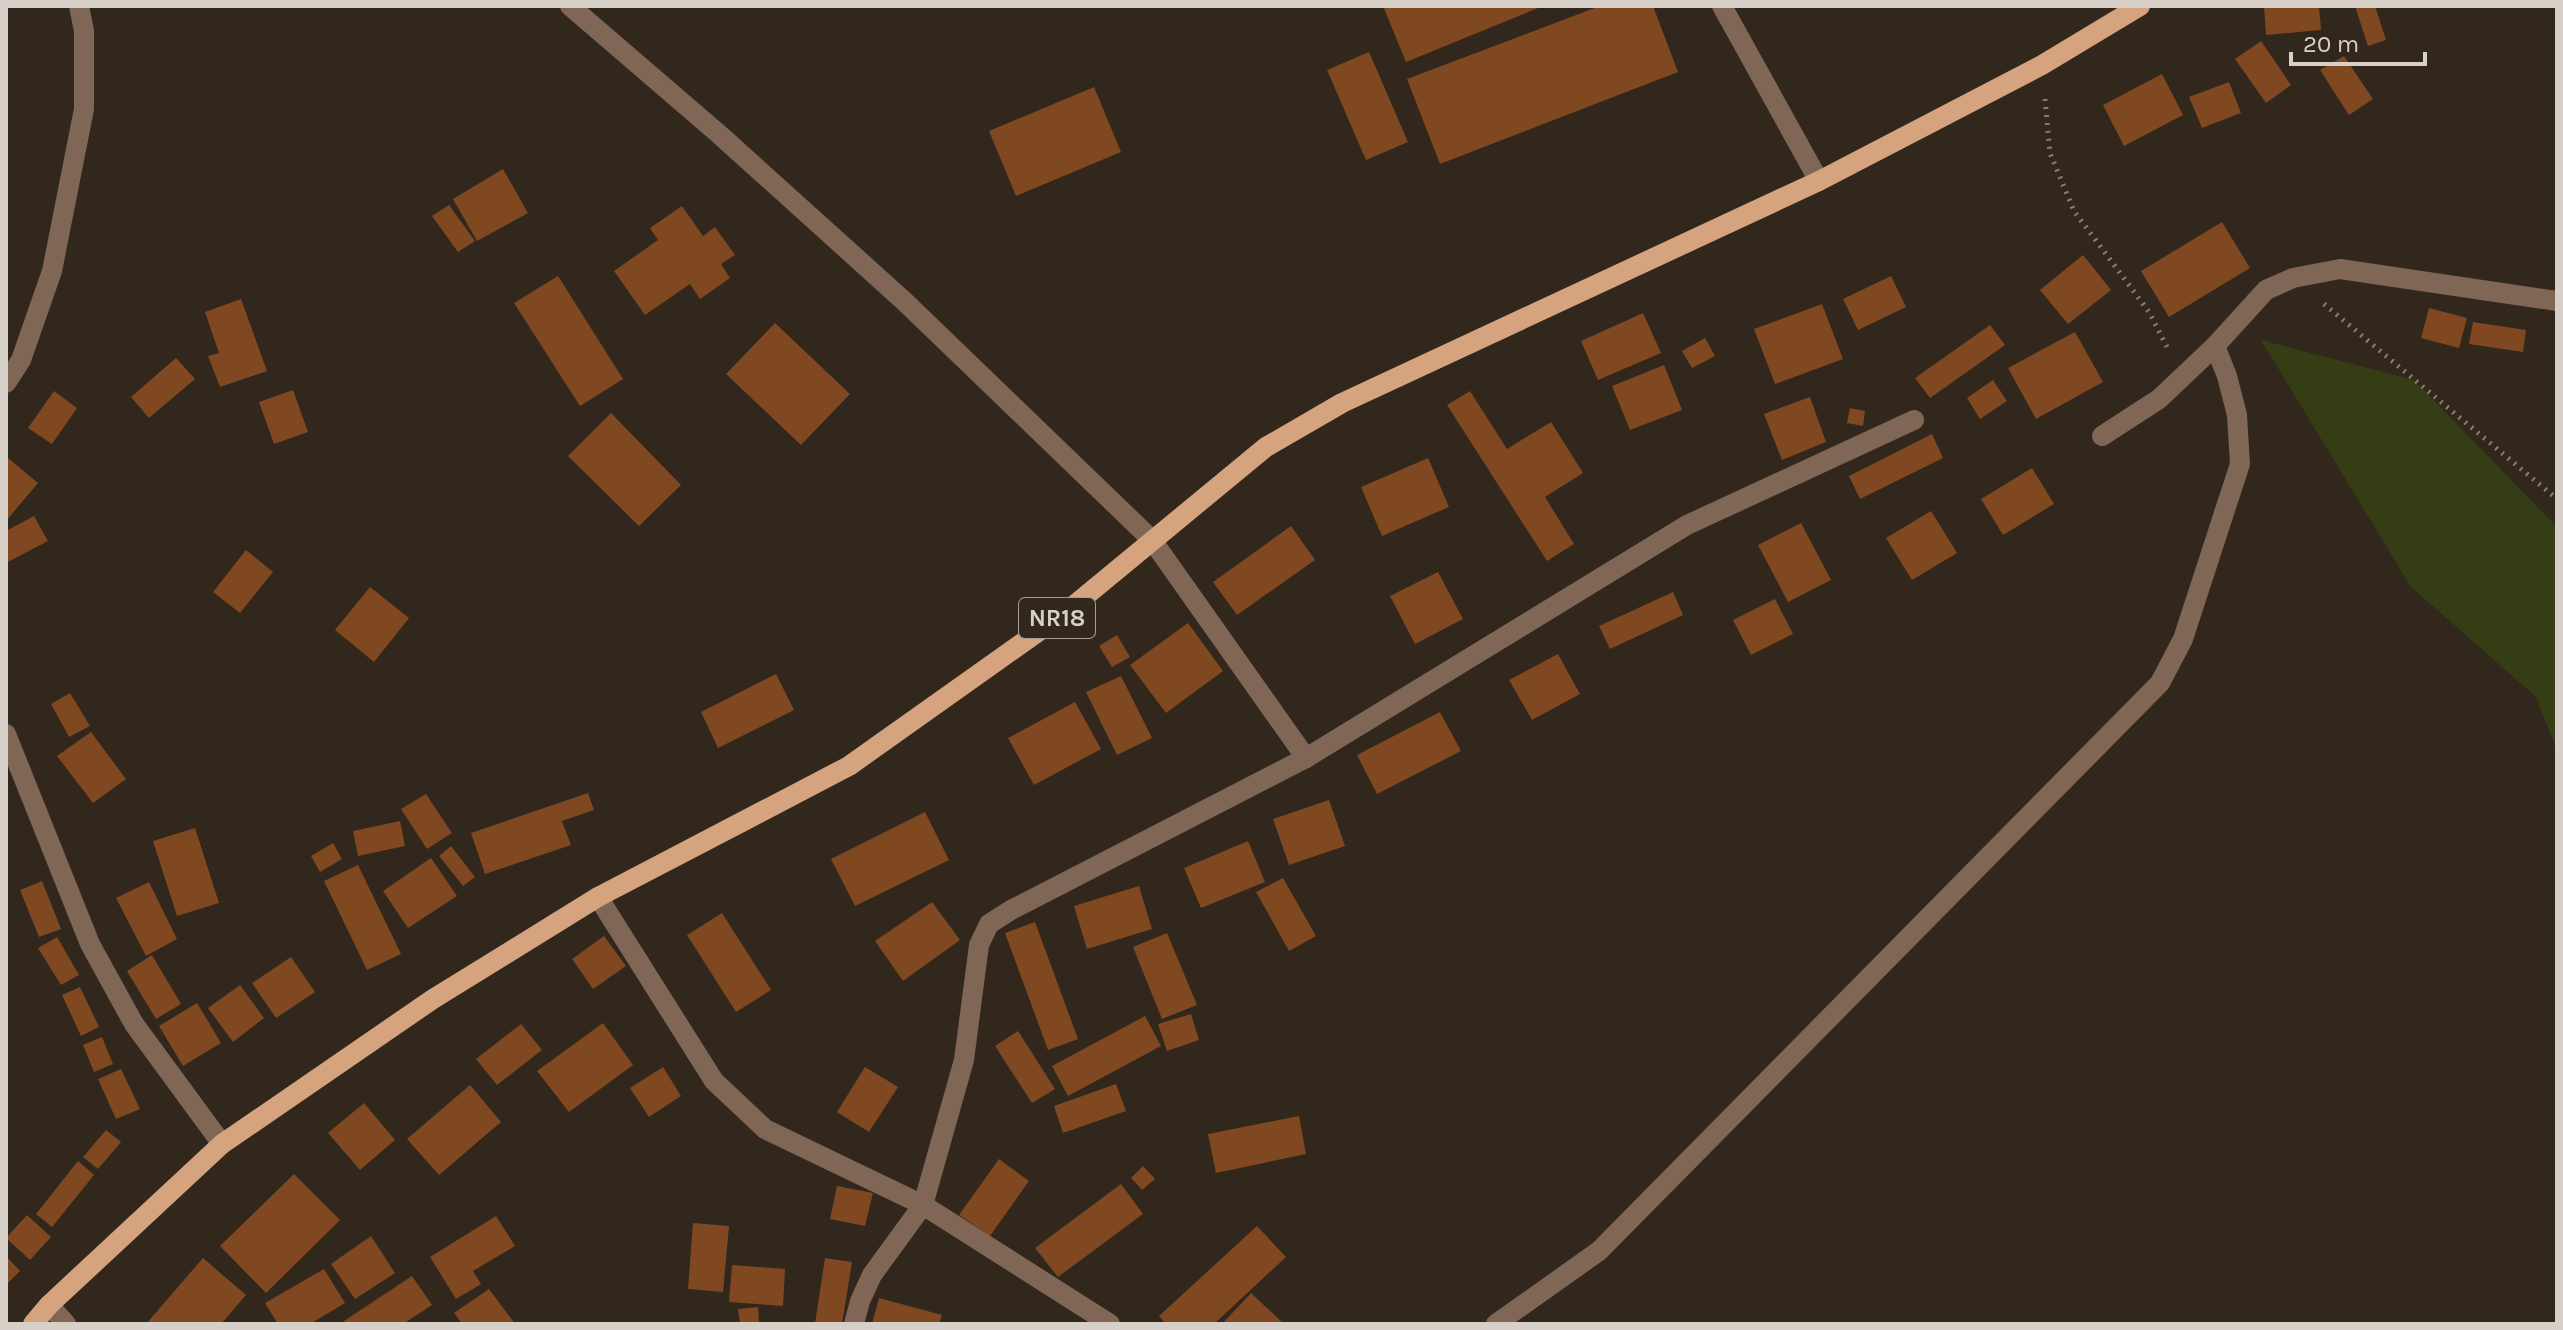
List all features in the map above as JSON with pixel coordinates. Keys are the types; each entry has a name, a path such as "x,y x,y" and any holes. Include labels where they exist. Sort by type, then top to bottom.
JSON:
{"main road":[{"name":"NR18","path":"33,1324 49,1305 222,1144 433,999 598,897 849,766 1066,612 1266,447 1342,403 1819,181 2042,65 2140,6"}],"street":[{"path":"6,383 21,360 52,271 84,109 84,31 79,6"},
{"path":"570,6 720,135 904,301 1152,540 1306,758"},
{"path":"1722,6 1819,181"},
{"path":"2102,436 2159,399 2215,346 2266,290 2293,278 2340,269 2557,301"},
{"path":"1496,1324 1599,1251 2160,683 2183,639 2240,464 2237,415 2215,346"},
{"path":"854,1324 872,1275 923,1205 964,1060 979,945 989,924 1306,758 1687,525 1914,420"},
{"path":"6,734 90,944 134,1024 222,1144"},
{"path":"598,897 714,1081 765,1129 923,1205 1110,1324"},
{"path":"49,1305 66,1324"}],"path":[{"path":"2042,65 2050,153 2074,211 2149,312 2170,353 2215,346"},
{"path":"2293,278 2557,499"}],"green space":[{"path":"2261,340 2414,380 2557,527 2557,751 2536,697 2411,587"}],"building":[{"path":"1383,6 1543,6 1406,62"},
{"path":"1600,6 1653,6 1678,72 1440,164 1407,79"},
{"path":"2264,6 2319,6 2321,30 2266,35"},
{"path":"2355,6 2375,6 2386,40 2368,46"},
{"path":"2261,41 2291,85 2266,103 2235,59"},
{"path":"1369,52 1408,142 1366,160 1327,70"},
{"path":"2344,56 2373,99 2349,115 2320,70"},
{"path":"2162,74 2183,115 2124,146 2103,105"},
{"path":"2229,82 2241,113 2202,128 2189,97"},
{"path":"1094,87 1121,152 1016,196 989,131"},
{"path":"503,169 528,213 477,241 453,199"},
{"path":"449,205 475,241 458,252 432,216"},
{"path":"682,206 703,236 715,227 735,255 721,264 730,278 700,299 690,284 645,315 614,271 658,240 650,228"},
{"path":"2222,222 2250,268 2169,317 2141,271"},
{"path":"2083,255 2111,290 2068,324 2040,290"},
{"path":"558,276 623,379 580,406 514,303"},
{"path":"1891,276 1906,307 1858,330 1843,299"},
{"path":"241,299 267,371 220,387 208,356 219,353 205,312"},
{"path":"1822,304 1843,359 1775,384 1754,329"},
{"path":"2429,308 2467,318 2459,348 2421,338"},
{"path":"1643,313 1661,353 1598,380 1581,341"},
{"path":"2473,322 2526,330 2523,352 2469,344"},
{"path":"775,323 850,394 801,445 726,374"},
{"path":"1990,325 2005,345 1930,398 1915,378"},
{"path":"2075,332 2103,382 2036,419 2008,368"},
{"path":"1705,338 1715,356 1692,368 1682,351"},
{"path":"176,358 195,379 149,418 131,397"},
{"path":"1664,365 1682,410 1630,430 1612,386"},
{"path":"1993,380 2007,401 1980,419 1967,398"},
{"path":"293,390 308,432 274,444 259,402"},
{"path":"54,391 77,408 52,444 28,428"},
{"path":"1470,391 1507,449 1551,422 1583,473 1545,497 1574,544 1547,561 1447,405"},
{"path":"1810,397 1826,442 1782,460 1764,414"},
{"path":"1850,408 1865,411 1863,426 1847,423"},
{"path":"611,413 681,485 639,526 568,456"},
{"path":"1932,434 1943,458 1860,499 1849,476"},
{"path":"8,458 38,483 6,521 6,461"},
{"path":"1428,458 1449,507 1382,536 1361,487"},
{"path":"2032,468 2054,504 2003,535 1981,499"},
{"path":"1931,511 1957,553 1912,580 1886,538"},
{"path":"34,516 48,541 6,563 6,531"},
{"path":"1801,523 1831,580 1788,602 1758,545"},
{"path":"1291,526 1315,560 1237,615 1213,582"},
{"path":"246,550 273,572 240,613 213,592"},
{"path":"1438,572 1463,619 1415,644 1390,596"},
{"path":"370,587 409,618 374,662 335,630"},
{"path":"1673,592 1683,615 1610,649 1599,626"},
{"path":"1775,599 1793,634 1751,655 1733,620"},
{"path":"1188,623 1223,671 1166,713 1130,665"},
{"path":"1117,635 1130,657 1112,667 1099,646"},
{"path":"1558,654 1580,694 1532,720 1509,680"},
{"path":"776,674 794,710 718,748 701,712"},
{"path":"1121,676 1152,738 1117,755 1086,692"},
{"path":"70,693 90,726 69,737 51,704"},
{"path":"1075,702 1101,749 1034,785 1008,738"},
{"path":"1440,712 1461,751 1377,794 1357,755"},
{"path":"91,732 126,779 93,803 57,756"},
{"path":"588,793 594,810 562,821 571,845 485,874 471,833"},
{"path":"426,794 452,833 427,849 401,809"},
{"path":"1329,800 1345,846 1289,865 1273,819"},
{"path":"925,812 949,860 855,906 831,859"},
{"path":"400,821 405,846 358,856 353,831"},
{"path":"195,828 219,903 177,916 153,841"},
{"path":"1248,841 1265,882 1201,908 1184,868"},
{"path":"333,843 342,859 320,872 311,856"},
{"path":"451,846 475,877 463,886 439,856"},
{"path":"431,858 457,896 408,928 383,891"},
{"path":"358,865 401,954 367,970 324,881"},
{"path":"1283,878 1316,936 1289,951 1256,892"},
{"path":"42,881 61,929 39,937 20,890"},
{"path":"149,882 177,939 146,956 116,898"},
{"path":"1139,886 1152,929 1087,949 1074,906"},
{"path":"932,902 960,940 903,981 875,941"},
{"path":"722,913 771,990 736,1012 687,935"},
{"path":"1035,922 1078,1039 1048,1050 1005,933"},
{"path":"1167,933 1197,1005 1162,1019 1133,947"},
{"path":"604,936 626,966 593,989 572,959"},
{"path":"57,937 79,975 61,985 38,948"},
{"path":"152,955 181,1004 156,1019 127,971"},
{"path":"291,957 315,992 276,1018 252,983"},
{"path":"240,985 264,1018 233,1042 208,1008"},
{"path":"80,987 99,1027 81,1036 62,995"},
{"path":"197,1003 221,1043 183,1066 159,1026"},
{"path":"1191,1014 1199,1040 1167,1051 1158,1024"},
{"path":"1145,1016 1161,1046 1068,1096 1052,1066"},
{"path":"603,1023 633,1065 569,1112 537,1071"},
{"path":"521,1024 542,1050 497,1085 476,1059"},
{"path":"1018,1031 1055,1089 1032,1103 995,1046"},
{"path":"102,1037 113,1064 94,1072 83,1045"},
{"path":"663,1067 681,1096 649,1117 630,1088"},
{"path":"865,1067 898,1087 869,1132 837,1112"},
{"path":"121,1069 140,1109 116,1119 98,1079"},
{"path":"1116,1084 1126,1111 1063,1133 1054,1106"},
{"path":"470,1085 501,1122 439,1175 407,1139"},
{"path":"364,1103 395,1140 360,1170 328,1133"},
{"path":"1299,1116 1306,1154 1216,1173 1208,1134"},
{"path":"106,1130 121,1142 98,1169 83,1157"},
{"path":"999,1159 1029,1181 990,1236 959,1215"},
{"path":"78,1161 94,1175 52,1227 36,1214"},
{"path":"1143,1166 1155,1179 1142,1190 1131,1178"},
{"path":"294,1174 340,1220 266,1293 220,1246"},
{"path":"1121,1184 1143,1214 1058,1277 1035,1248"},
{"path":"837,1186 873,1193 865,1226 830,1219"},
{"path":"27,1215 51,1237 30,1260 6,1238"},
{"path":"496,1216 515,1246 473,1271 481,1284 456,1299 430,1257"},
{"path":"693,1223 729,1226 723,1292 688,1289"},
{"path":"1257,1226 1286,1257 1214,1324 1166,1324 1159,1316"},
{"path":"371,1236 395,1273 355,1299 331,1264"},
{"path":"6,1256 20,1271 6,1285"},
{"path":"203,1258 246,1295 221,1324 146,1324"},
{"path":"825,1258 852,1262 842,1324 815,1324"},
{"path":"732,1265 785,1269 783,1306 729,1302"},
{"path":"324,1269 345,1303 310,1324 278,1324 265,1303"},
{"path":"412,1276 432,1305 403,1324 346,1324 344,1321"},
{"path":"489,1289 515,1324 462,1324 454,1313"},
{"path":"1251,1293 1284,1324 1222,1324"},
{"path":"879,1298 942,1315 939,1324 872,1324"},
{"path":"758,1307 759,1324 740,1324 738,1309"}]}
